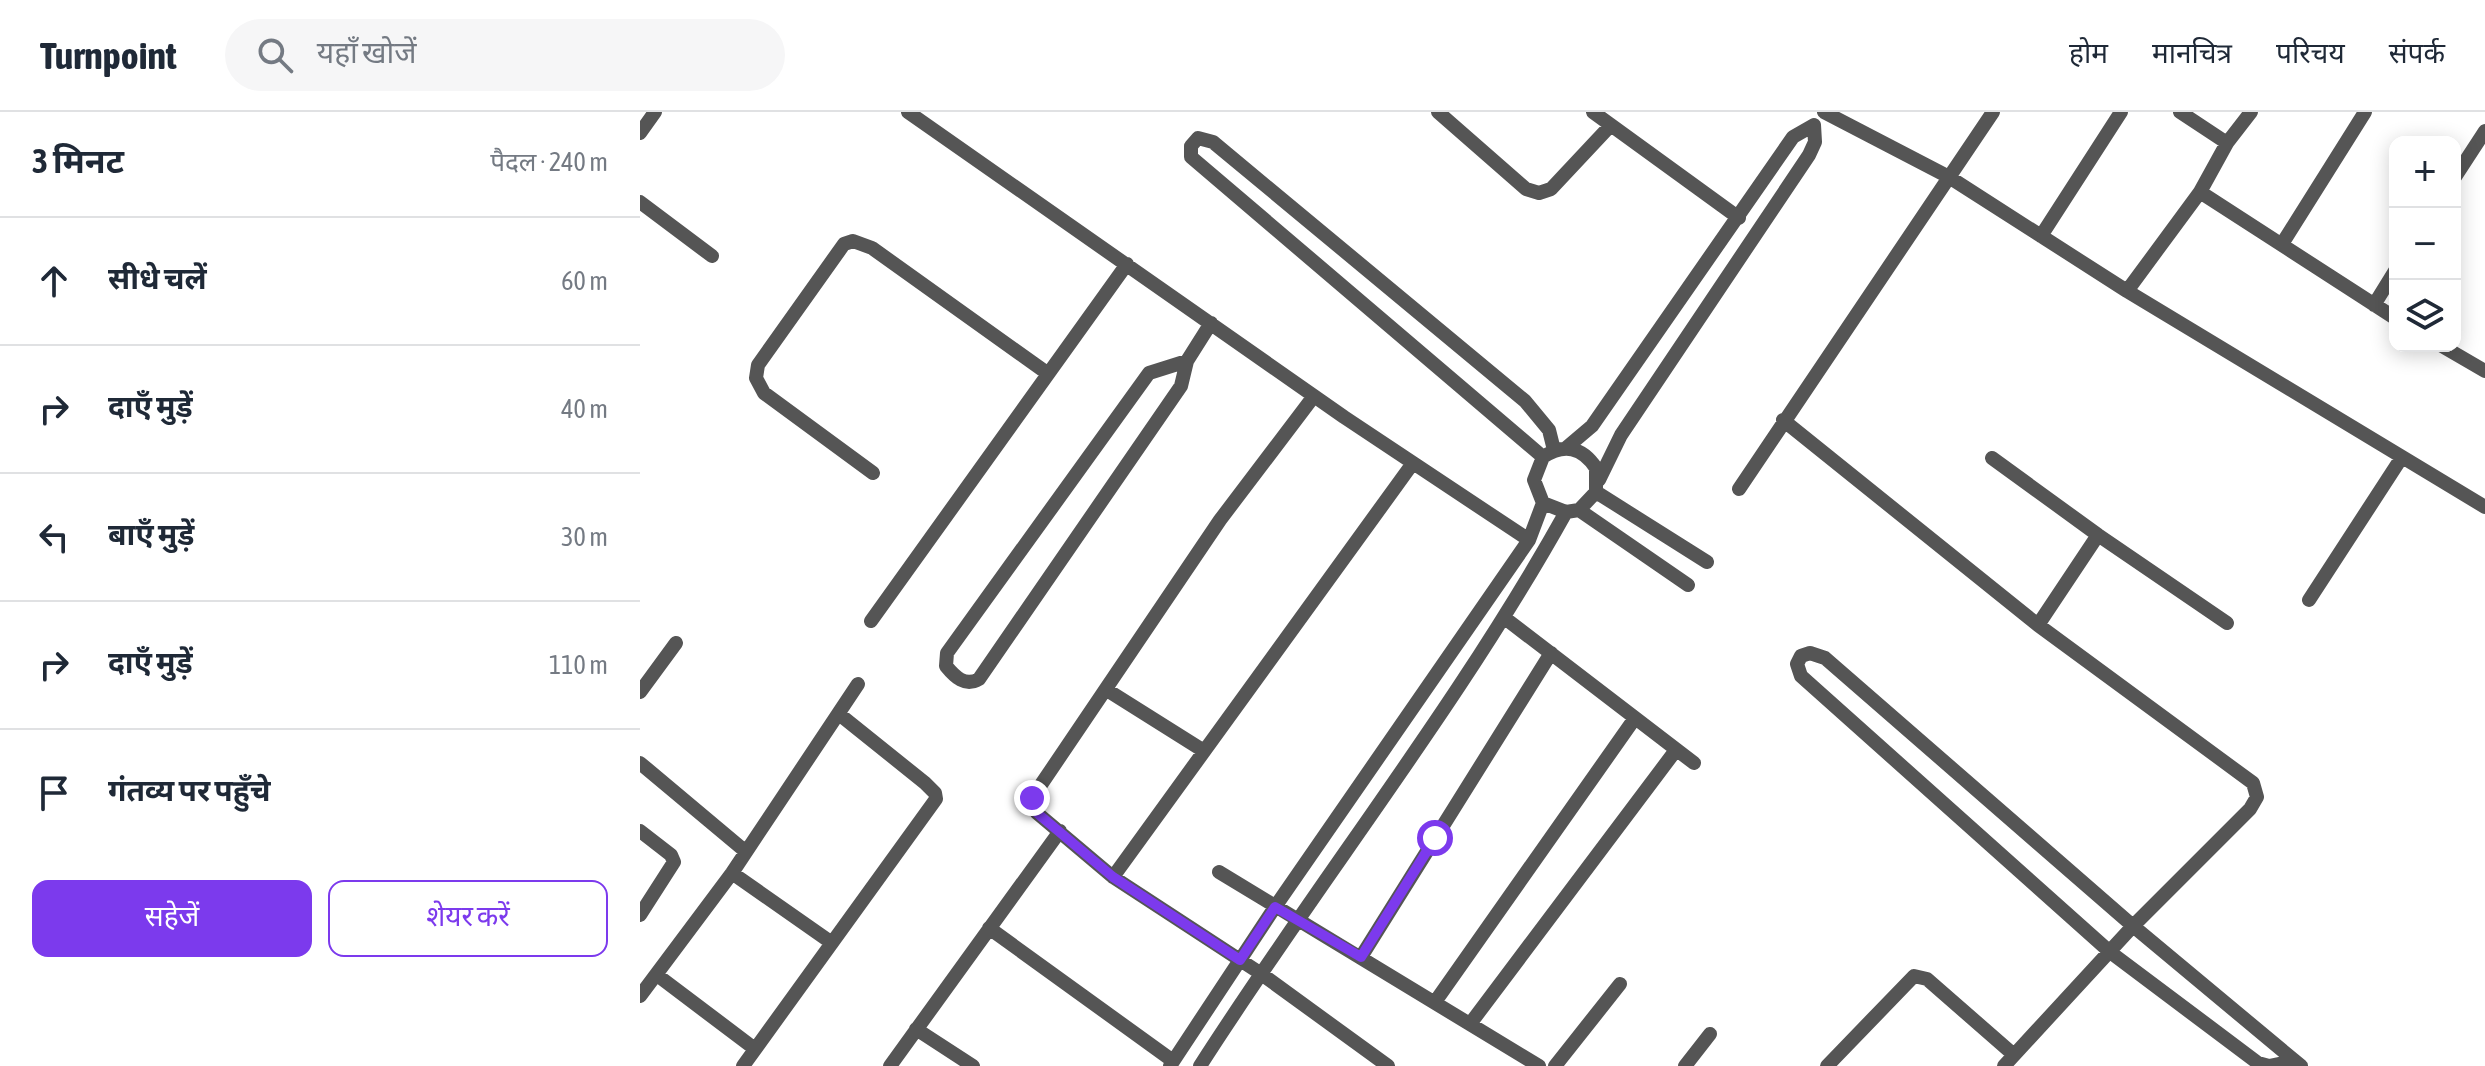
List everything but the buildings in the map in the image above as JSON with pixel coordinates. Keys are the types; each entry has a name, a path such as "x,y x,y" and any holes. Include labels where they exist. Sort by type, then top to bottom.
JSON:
{"street":[{"path":"640,133 655,112"},
{"path":"908,112 1314,396 1529,540"},
{"path":"1438,112 1526,189 1539,193 1551,189 1611,125"},
{"path":"1593,112 1739,218"},
{"path":"989,928 1172,1063 1275,907 1529,540 1543,503 1534,480 1555,452 1592,426 1793,137 1814,125 1823,112 1949,177 2127,291 2485,507"},
{"path":"1739,489 1993,112"},
{"path":"2041,236 2121,112"},
{"path":"2180,112 2227,143"},
{"path":"2127,291 2200,192 2227,143 2251,112"},
{"path":"2282,244 2365,112"},
{"path":"1200,1066 1260,973 1506,619 1572,511 1598,486 1621,435 1809,155 1815,142 1814,125"},
{"path":"2461,168 2485,131"},
{"path":"1555,452 1549,430 1525,401 1213,142 1198,138 1191,146 1191,157 1555,452 1589,457 1598,486 1707,562"},
{"path":"2200,192 2389,314"},
{"path":"640,202 712,256"},
{"path":"873,473 764,393 756,378 758,365 844,244 853,241 872,248 1047,373"},
{"path":"871,621 1127,264"},
{"path":"2374,305 2389,280"},
{"path":"1187,361 1149,373 947,653 946,666 955,677 968,682 979,679 1181,386 1187,361 1211,323"},
{"path":"2452,352 2484,370"},
{"path":"1314,396 1220,520 1032,798 1037,813 1113,877 1260,973 1388,1066"},
{"path":"1783,420 2038,625 2253,783 2257,797 2250,809 2133,926 2009,1061 1927,979 1914,976 1827,1066"},
{"path":"2309,600 2402,457"},
{"path":"1992,458 2227,623"},
{"path":"1113,877 1413,463"},
{"path":"1543,503 1572,511 1688,585"},
{"path":"2038,625 2098,535"},
{"path":"1506,619 1694,763"},
{"path":"640,692 676,643"},
{"path":"1361,957 1551,653"},
{"path":"1810,653 1825,658 2297,1064 2269,1066 2258,1063 2110,952 1801,676 1797,664 1801,656 1810,653"},
{"path":"640,996 732,873 858,684"},
{"path":"1107,690 1204,751"},
{"path":"743,1066 930,811 936,796 839,714"},
{"path":"1435,1002 1635,718"},
{"path":"1470,1024 1676,750"},
{"path":"640,763 745,851"},
{"path":"640,831 671,855 674,862 640,915"},
{"path":"890,1066 1060,831"},
{"path":"1219,872 1539,1066"},
{"path":"732,873 832,943"},
{"path":"657,975 755,1049"},
{"path":"1555,1066 1620,984"},
{"path":"916,1029 973,1066"},
{"path":"1685,1066 1710,1034"}],"route":[{"path":"1032,798 1037,813 1113,877 1240,960 1275,907 1361,957 1435,838"}]}
